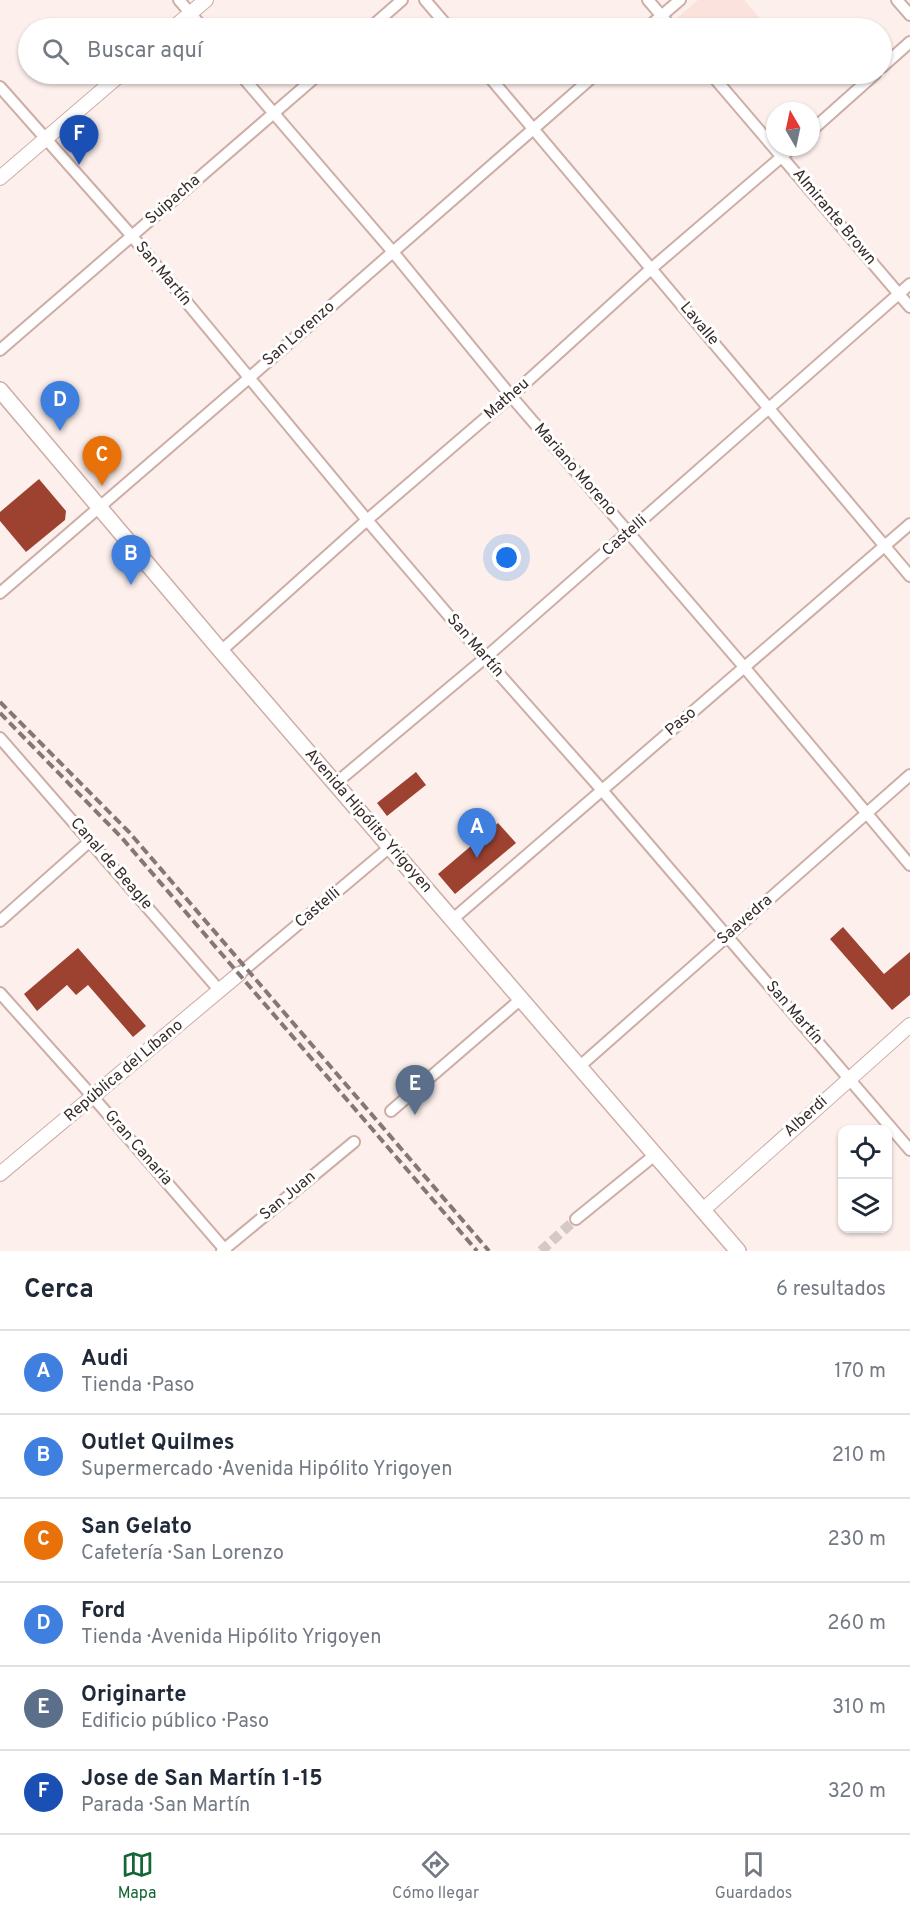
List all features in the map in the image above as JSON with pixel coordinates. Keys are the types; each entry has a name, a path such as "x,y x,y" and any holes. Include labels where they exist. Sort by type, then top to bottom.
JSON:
{"main road":[{"name":"Avenida Hipólito Yrigoyen","path":"0,390 221,651 738,1251"}],"street":[{"path":"179,0 193,18"},
{"path":"185,18 206,0"},
{"path":"381,18 402,0"},
{"path":"425,0 440,18"},
{"path":"648,0 662,16"},
{"path":"660,18 680,0"},
{"path":"897,0 910,15"},
{"path":"892,58 910,42"},
{"path":"0,178 109,84"},
{"name":"Mariano Moreno","path":"249,84 910,865"},
{"name":"Suipacha","path":"0,350 307,84"},
{"name":"Lavalle","path":"496,84 910,576"},
{"name":"San Lorenzo","path":"0,593 585,84"},
{"name":"Almirante Brown","path":"720,84 766,137"},
{"path":"820,123 863,84"},
{"name":"San Martín","path":"0,87 131,235 367,520 485,658 602,789 910,1150"},
{"name":"Almirante Brown","path":"783,156 910,307"},
{"name":"Matheu","path":"221,651 367,520 511,396 652,268 783,156"},
{"name":"Castelli","path":"336,783 630,533 910,284"},
{"name":"Paso","path":"453,919 910,524"},
{"name":"Canal de Beagle","path":"0,738 220,991"},
{"name":"Saavedra","path":"580,1066 910,775"},
{"path":"0,921 90,841"},
{"name":"Castelli","path":"243,971 390,847"},
{"name":"República del Líbano","path":"0,1174 243,971"},
{"name":"Gran Canaria","path":"0,993 224,1250"},
{"path":"391,1111 521,999"},
{"name":"Alberdi","path":"703,1210 910,1025"},
{"name":"San Juan","path":"224,1250 354,1142"},
{"path":"576,1219 656,1154"}],"shaded area":[{"path":"698,0 744,0 760,18 677,18"}],"building":[{"path":"39,479 66,511 65,520 26,552 0,521 0,512"},
{"path":"416,772 426,785 387,816 377,803"},
{"path":"498,823 516,843 455,894 438,874"},
{"path":"843,927 884,974 910,952 910,995 892,1010 830,939"},
{"path":"78,948 146,1026 133,1037 88,985 76,995 67,985 37,1011 24,994"}],"tunnel":[{"path":"541,1251 576,1219"}],"railway":[{"path":"0,702 129,832 489,1251"},
{"path":"0,713 122,838 477,1251"}],"place":[{"name":"Jose de San Martín 1-15","path":"79,165"},
{"name":"Ford","path":"60,431"},
{"name":"San Gelato","path":"102,486"},
{"name":"Outlet Quilmes","path":"131,585"},
{"name":"Audi","path":"477,858"},
{"name":"Originarte","path":"415,1115"}]}
